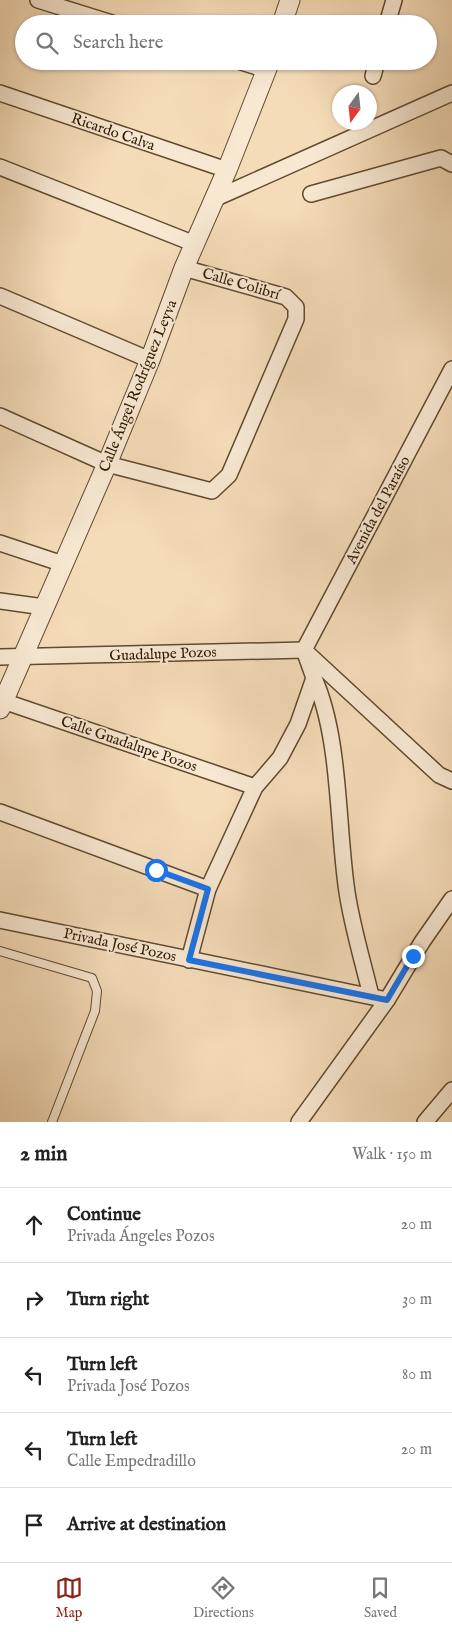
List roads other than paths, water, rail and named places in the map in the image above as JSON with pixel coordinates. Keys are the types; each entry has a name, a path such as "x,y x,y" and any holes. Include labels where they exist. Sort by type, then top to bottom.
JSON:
{"street":[{"path":"38,0 86,15"},
{"path":"285,15 290,0"},
{"path":"390,15 394,0"},
{"name":"Calle Ángel Rodríguez Leyva","path":"1,705 107,464 150,360 184,268 266,70"},
{"path":"374,76 376,70"},
{"name":"Ricardo Calva","path":"0,93 226,170"},
{"path":"214,198 452,94"},
{"path":"311,194 441,158 452,164"},
{"path":"0,168 194,244"},
{"name":"Calle Colibrí","path":"107,464 212,491 229,475 296,319 296,307 286,297 184,268"},
{"path":"0,296 150,360"},
{"name":"Avenida del Paraíso","path":"304,650 452,370"},
{"path":"0,416 107,464"},
{"path":"0,543 63,564"},
{"path":"0,601 44,607"},
{"path":"304,650 319,690 332,750 347,893 371,996"},
{"path":"304,650 439,775 452,781"},
{"name":"Guadalupe Pozos","path":"0,657 304,650"},
{"path":"189,960 208,889 255,787 280,758 298,724 314,678"},
{"name":"Calle Guadalupe Pozos","path":"1,705 255,787"},
{"path":"0,812 208,889"},
{"path":"299,1122 387,1000 422,942 452,899"},
{"name":"Privada José Pozos","path":"0,920 387,1000"},
{"path":"425,1122 452,1090"}],"lane":[{"path":"0,951 92,978 97,991 95,1011 52,1122"}]}
